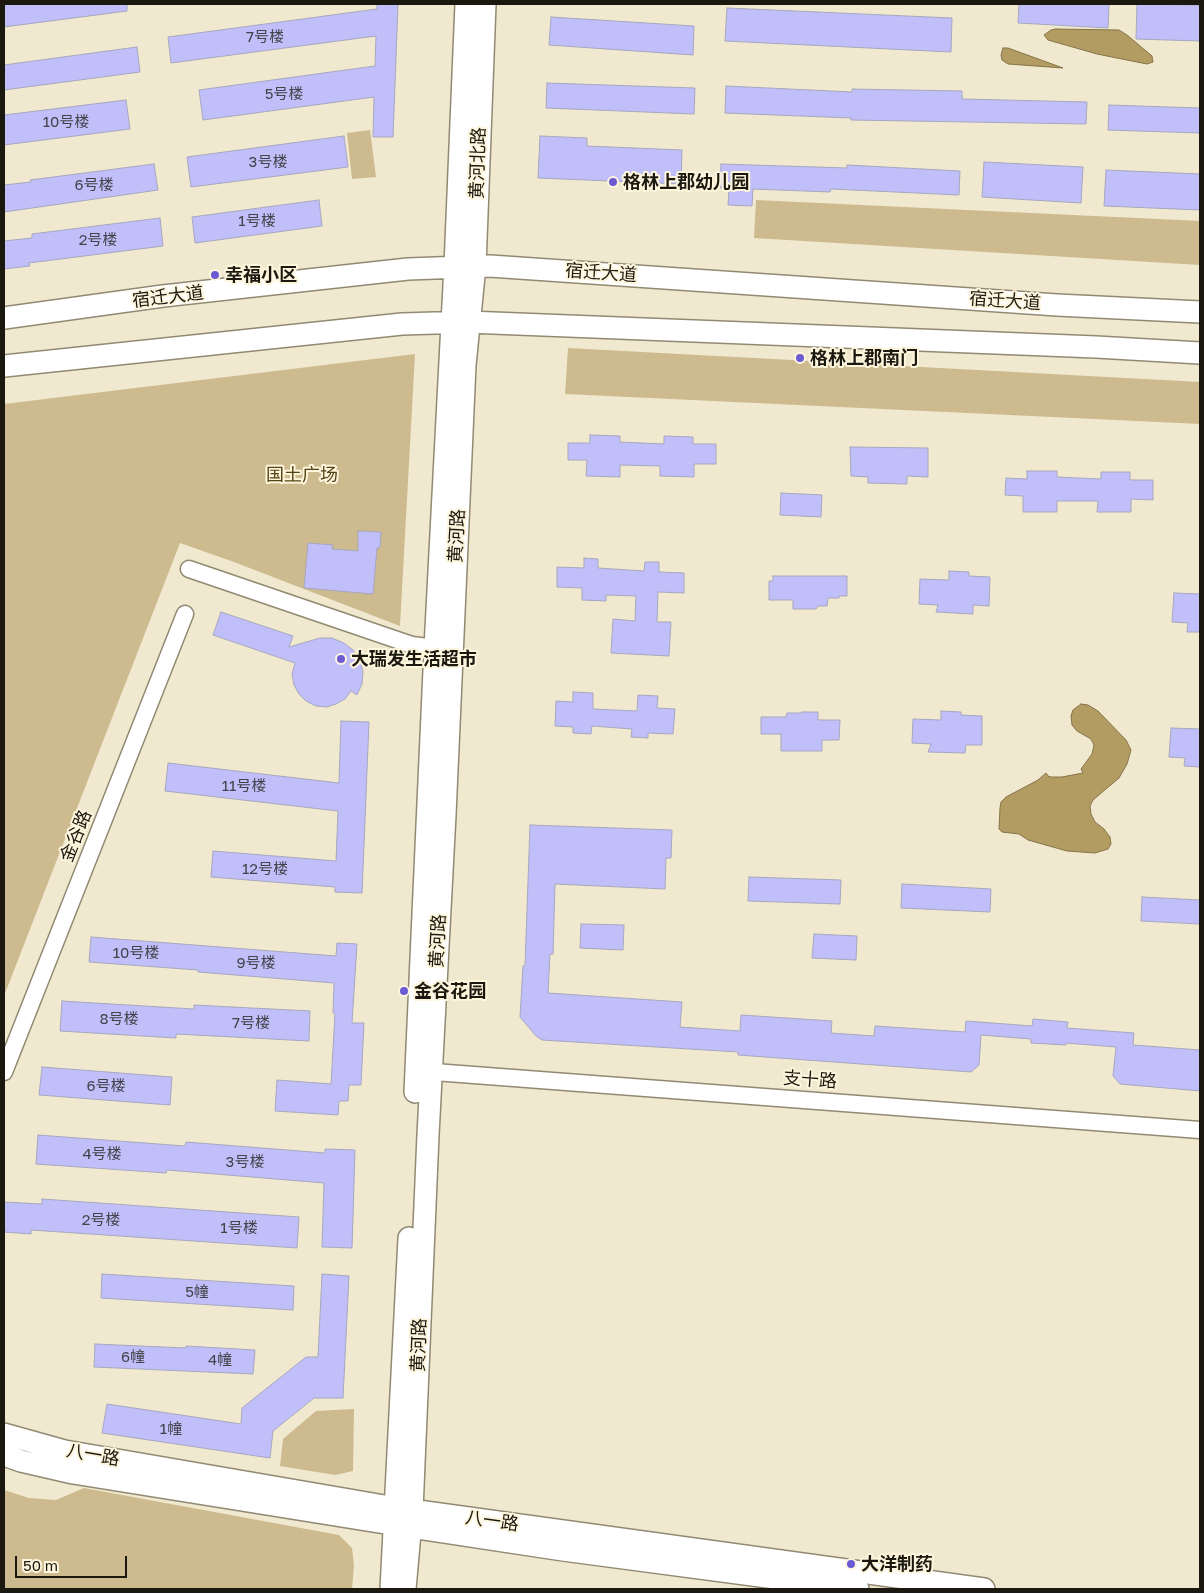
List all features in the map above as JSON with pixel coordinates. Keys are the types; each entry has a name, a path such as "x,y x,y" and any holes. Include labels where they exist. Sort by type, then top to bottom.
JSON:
{"main road":[{"name":"黄河北路","path":"465,266 466,4"},
{"name":"黄河北路","path":"460,322 485,4"},
{"name":"宿迁大道","path":"4,318 163,296 408,270 465,266 656,277 1057,305 1200,312"},
{"path":"4,366 402,324 460,322 1200,353"},
{"name":"黄河路","path":"406,1589 403,1517 424,1071 435,648 460,322"},
{"name":"黄河路","path":"424,1071 445,815 464,375 460,322"},
{"name":"八一路","path":"4,1434 65,1451 563,1550 858,1589"},
{"name":"八一路","path":"4,1455 21,1461 73,1472 403,1517 984,1589"},
{"name":"黄河路","path":"391,1589 403,1517"}],"street":[{"path":"189,569 412,645 435,648"},
{"name":"金谷路","path":"4,1072 185,614"},
{"name":"支十路","path":"424,1071 1200,1130"}],"green space":[{"path":"370,130 376,177 352,179 347,133"},
{"path":"756,200 1200,221 1200,265 754,238"},
{"path":"568,348 1200,382 1200,424 565,394"},
{"name":"国土广场","path":"415,354 400,626 180,543 4,996 4,404"},
{"path":"354,1409 353,1471 335,1475 280,1466 283,1439 316,1411"},
{"path":"84,1488 339,1535 352,1548 354,1565 352,1589 4,1589 4,1490 29,1498 56,1500"}],"shaded area":[{"path":"1056,29 1119,30 1152,56 1153,62 1147,64 1097,54 1048,40 1044,35"},
{"path":"1003,48 1008,48 1063,68 1008,64 1002,60"},
{"path":"1081,704 1088,705 1098,711 1126,740 1131,750 1127,764 1119,778 1093,800 1090,806 1095,822 1110,837 1111,844 1108,849 1095,853 1067,851 1028,840 1019,834 1002,832 999,829 1000,808 1001,802 1006,797 1038,780 1046,773 1051,777 1062,777 1083,773 1081,769 1092,754 1094,745 1091,739 1077,731 1072,725 1071,716 1073,710"}],"building":[{"path":"4,4 127,4 127,11 4,27"},
{"path":"377,4 398,4 393,137 373,137 374,97 203,120 199,90 375,66 376,36 171,63 168,37 377,9"},
{"path":"1019,4 1109,4 1108,28 1018,23"},
{"path":"1137,4 1200,5 1200,41 1136,39"},
{"path":"727,8 952,18 951,52 725,41"},
{"path":"551,17 694,26 693,55 549,45"},
{"path":"137,47 140,72 4,90 4,65"},
{"path":"547,83 695,88 694,114 546,108"},
{"path":"726,86 852,92 852,89 962,91 962,99 1087,102 1086,124 851,120 851,118 725,113"},
{"path":"126,100 130,129 4,145 4,115"},
{"path":"1109,105 1200,108 1200,133 1108,130"},
{"path":"344,136 348,167 191,187 187,157"},
{"path":"540,136 587,138 587,146 682,150 681,184 538,178"},
{"path":"984,162 1083,167 1081,203 982,197"},
{"path":"154,164 158,190 4,212 4,185"},
{"path":"721,164 847,168 847,165 960,171 959,195 831,189 830,192 753,189 752,206 728,205 729,188 720,188"},
{"path":"1106,170 1200,174 1200,210 1104,206"},
{"path":"319,200 322,226 195,243 192,217"},
{"path":"160,218 163,246 29,263 30,266 4,269 4,241 32,238 32,234"},
{"path":"590,435 620,436 620,442 664,444 664,436 693,437 693,444 716,444 716,464 694,464 694,477 660,476 660,466 620,465 620,477 586,476 587,460 568,460 568,443 590,443"},
{"path":"850,447 928,448 928,477 907,476 907,484 868,483 868,477 851,476"},
{"path":"1027,471 1057,471 1057,477 1101,479 1101,472 1130,472 1130,480 1153,480 1153,500 1131,499 1131,512 1097,512 1098,501 1057,501 1057,512 1023,512 1023,496 1005,495 1006,478 1027,479"},
{"path":"781,493 822,495 821,517 780,515"},
{"path":"358,531 381,532 380,548 377,548 373,594 304,588 308,543 333,545 332,549 358,551"},
{"path":"584,558 598,559 598,568 644,571 645,562 659,562 659,572 684,573 684,593 658,592 657,622 671,622 669,656 611,653 613,619 635,621 636,596 606,595 606,601 582,600 582,588 557,587 557,567 584,568"},
{"path":"949,571 969,572 969,576 990,577 989,606 973,605 973,614 936,612 938,605 919,604 920,579 949,580"},
{"path":"773,576 847,576 847,596 828,598 827,606 818,606 816,609 793,609 793,600 769,600 769,581 773,581"},
{"path":"1174,593 1200,594 1200,632 1187,632 1188,623 1172,622"},
{"path":"221,612 293,636 289,647 320,638 332,638 344,643 353,650 360,660 363,672 362,684 357,695 351,691 345,699 327,707 316,706 306,701 294,685 292,674 295,663 213,635"},
{"path":"573,692 593,693 593,709 637,711 638,695 658,696 657,708 675,709 673,734 648,733 648,738 631,737 632,729 592,726 591,734 573,733 573,727 555,726 556,701 573,702"},
{"path":"941,711 961,712 961,715 982,716 982,745 966,745 965,753 928,752 931,744 912,743 913,719 941,720"},
{"path":"818,712 818,720 840,720 839,740 822,740 822,751 781,751 781,734 761,734 761,717 786,717 787,713"},
{"path":"341,721 369,722 362,893 335,892 335,887 211,877 213,851 336,861 338,811 165,791 168,763 339,783"},
{"path":"1171,728 1200,729 1200,767 1184,766 1185,758 1169,757"},
{"path":"530,825 672,830 671,858 666,858 665,889 555,884 553,954 550,954 548,993 682,1002 680,1027 740,1031 741,1015 832,1021 831,1033 874,1036 875,1026 965,1032 966,1021 1032,1026 1033,1019 1068,1022 1067,1028 1134,1033 1133,1045 1200,1050 1200,1091 1120,1084 1113,1076 1116,1047 1066,1043 1066,1045 1031,1043 1031,1039 981,1035 979,1065 971,1072 738,1055 738,1052 542,1040 536,1036 520,1017 523,966 525,966"},
{"path":"749,877 841,880 840,904 748,901"},
{"path":"902,884 991,889 990,912 901,908"},
{"path":"1142,897 1200,900 1200,924 1141,921"},
{"path":"581,924 624,925 623,950 580,948"},
{"path":"814,934 857,936 856,960 812,958"},
{"path":"91,937 336,956 337,943 357,944 352,1023 364,1023 361,1085 349,1085 348,1101 339,1101 338,1115 275,1111 277,1080 331,1084 335,1014 333,1013 334,983 89,962"},
{"path":"62,1001 194,1009 194,1005 310,1011 309,1041 176,1034 176,1038 60,1031"},
{"path":"42,1067 172,1077 170,1105 39,1095"},
{"path":"38,1135 185,1146 186,1142 325,1153 325,1149 355,1150 352,1248 322,1247 324,1183 167,1170 166,1173 36,1164"},
{"path":"42,1199 299,1217 297,1248 31,1230 31,1234 4,1232 4,1202 42,1204"},
{"path":"102,1274 294,1286 293,1310 101,1298"},
{"path":"322,1274 349,1276 343,1398 314,1398 273,1431 270,1458 102,1433 107,1404 241,1424 242,1408 306,1357 318,1357"},
{"path":"95,1344 255,1350 253,1374 94,1367"}],"place":[{"name":"格林上郡幼儿园","path":"613,182"},
{"name":"幸福小区","path":"215,275"},
{"name":"格林上郡南门","path":"800,358"},
{"name":"大瑞发生活超市","path":"341,659"},
{"name":"金谷花园","path":"404,991"},
{"name":"大洋制药","path":"851,1564"}]}
